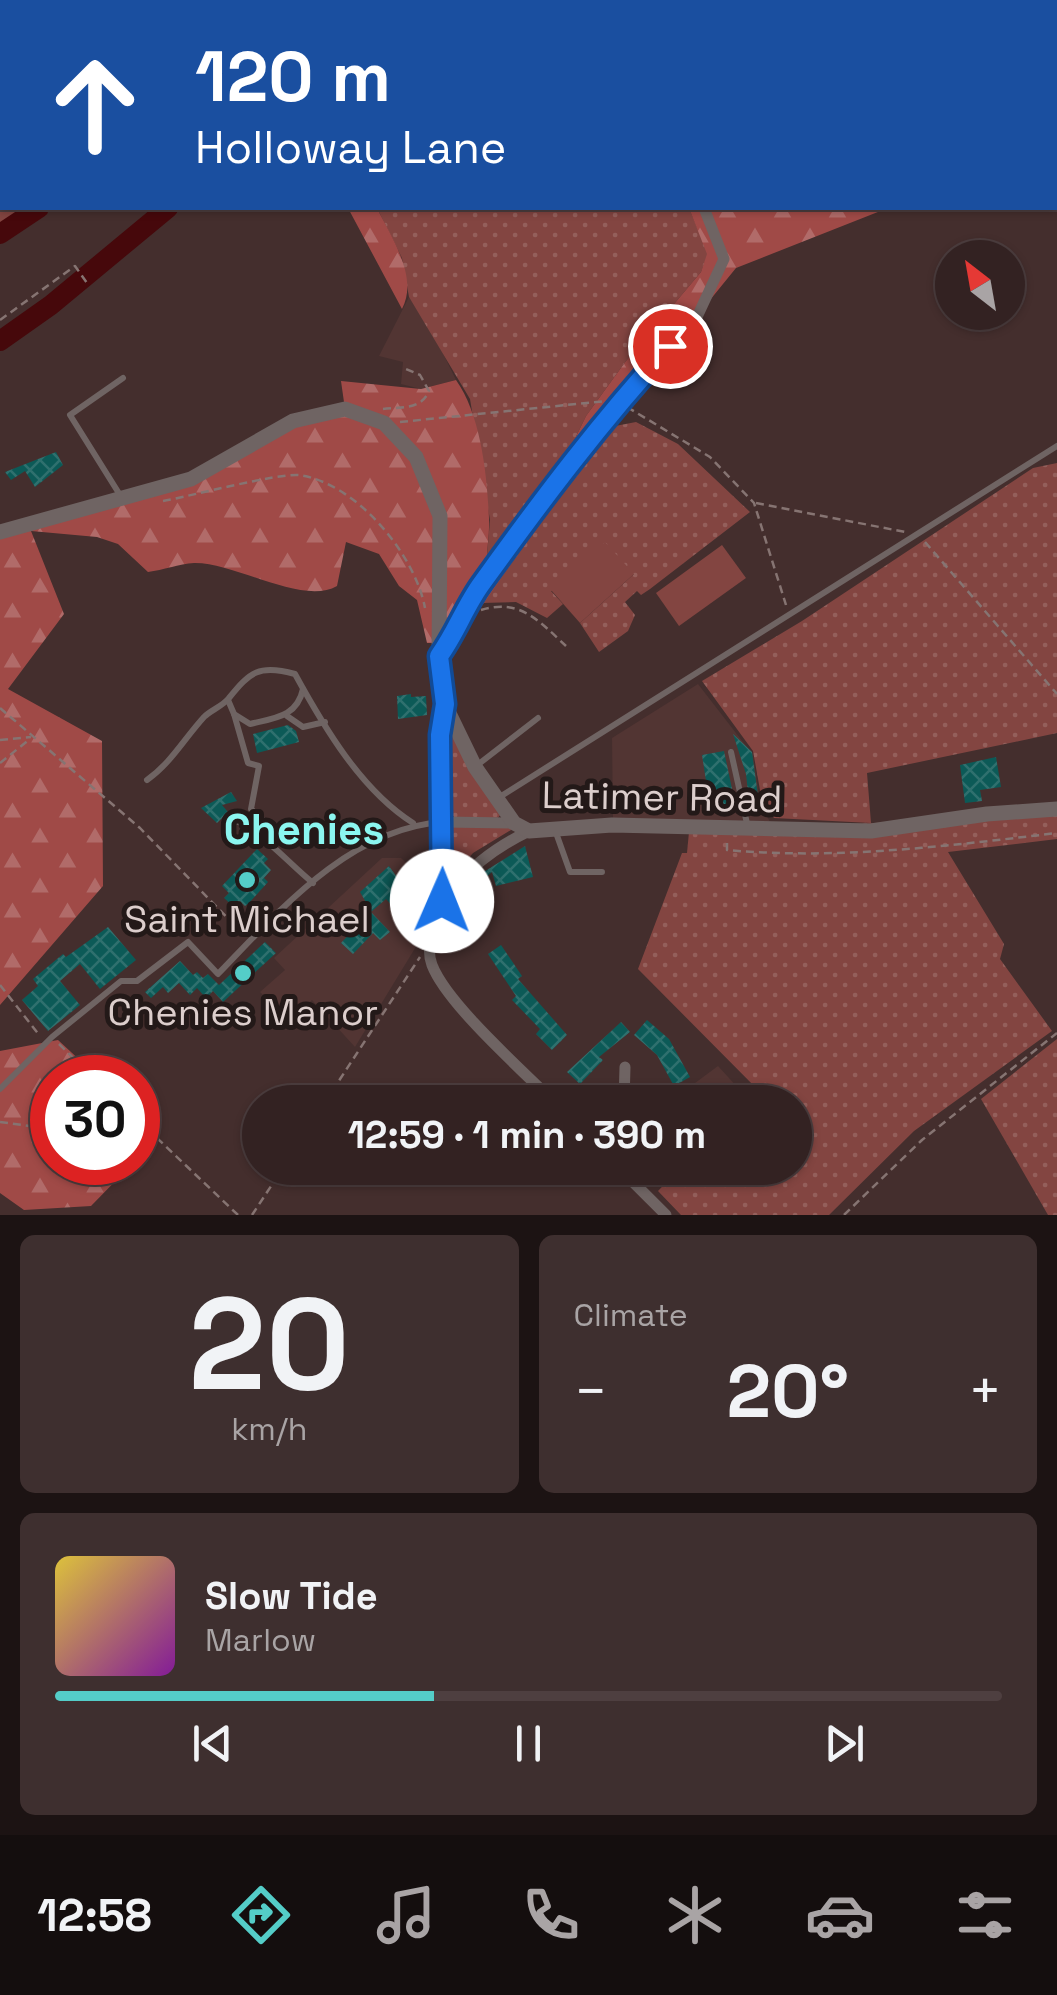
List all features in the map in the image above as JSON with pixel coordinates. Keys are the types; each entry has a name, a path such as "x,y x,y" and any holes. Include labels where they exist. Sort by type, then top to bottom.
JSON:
{"street":[{"path":"439,656 460,627 478,588 618,402 697,317 724,258 705,210"},
{"name":"Latimer Road","path":"0,532 191,479 293,421 345,409 384,423 416,457 440,516 439,656 445,704 476,766 521,827 871,830 987,814 1057,810"},
{"path":"445,704 440,735 442,901 429,944 430,962 440,978 538,1085"},
{"path":"444,822 521,827"},
{"path":"442,901 466,872 521,827"},
{"path":"624,1085 625,1067"},
{"path":"636,1185 666,1215"}],"lane":[{"path":"123,500 70,415 124,378"},
{"path":"497,799 1057,446"},
{"path":"147,780 170,764 175,748 209,712 228,700 236,684 266,670 295,674 346,758 398,814 414,824"},
{"path":"234,714 250,724 287,716 300,702 303,688"},
{"path":"228,700 248,762 259,766 251,809 284,840"},
{"path":"287,716 304,727 325,722"},
{"path":"476,766 538,718"},
{"path":"731,752 748,830"},
{"path":"232,819 255,829 269,848 313,883"},
{"path":"0,1089 52,1038 121,982 137,980 188,942 218,974 313,883 375,839 414,824 444,822"},
{"path":"554,829 570,872 602,872"}],"path":[{"path":"0,320 75,266 87,283"},
{"path":"357,413 415,406 425,400 429,391 420,375 406,370"},
{"path":"384,423 618,402 710,457 754,503 790,616"},
{"path":"158,502 298,474 338,488 398,542 426,616"},
{"path":"754,503 915,534 1057,694"},
{"path":"460,627 482,610 515,606 530,612 566,646"},
{"path":"0,708 140,828 250,941"},
{"path":"0,740 32,738"},
{"path":"0,762 32,738"},
{"path":"728,829 727,850 749,852 860,852 1057,833"},
{"path":"336,1085 429,944"},
{"path":"0,985 42,1039 52,1038 70,1055"},
{"path":"844,1215 922,1140 1057,1033"},
{"path":"0,1122 30,1125"},
{"path":"160,1141 238,1215"},
{"path":"252,1215 272,1185"}],"shaded area":[{"path":"0,210 36,210 0,234"},
{"path":"378,210 690,210 708,254 701,272 626,361 586,416 565,459 540,486 486,567 490,520 470,399 409,297 402,258"},
{"path":"409,297 456,380 421,389 401,384 403,362 379,356"},
{"path":"636,422 678,444 750,512 650,589 641,595 637,591 625,602 635,615 628,631 599,652 580,623 634,574 551,591 563,604 547,618 516,602 480,603 596,441 610,427"},
{"path":"1057,463 1057,733 867,773 871,823 774,818 762,801 753,751 702,681 802,621 1033,468"},
{"path":"605,542 634,574 580,623 551,590"},
{"path":"722,545 746,578 679,626 656,593"},
{"path":"698,684 753,755 760,803 770,822 613,819 612,738"},
{"path":"447,726 501,814 497,819 455,818 449,812"},
{"path":"1057,814 1057,839 948,852 1004,944 1000,959 1052,1031 914,1131 829,1215 681,1215 658,1191 664,1185 812,1185 812,1085 753,1085 638,969 682,853 687,853 689,832"},
{"path":"453,826 511,830 473,853 452,877"},
{"path":"382,858 401,858 429,884 437,912 355,1047 312,1000 289,1020 260,992 285,970 274,958"},
{"path":"1057,1039 1057,1215 1048,1215 981,1099"},
{"path":"718,1066 735,1085 692,1085"}],"green space":[{"path":"349,210 378,210 405,271 406,297 402,309"},
{"path":"690,210 883,210 736,268 662,359 632,407 596,441 461,636 451,632 441,639 443,516 419,456 344,402 341,381 421,389 456,380 477,428 484,465 489,518 487,566 540,486 565,459 586,416 626,361 701,272 707,254"},
{"path":"346,412 383,424 405,443 421,466 431,494 439,555 437,643 427,643 417,600 399,586 379,554 346,542 337,586 306,591 194,563 148,572 118,544 97,537 31,531 64,614 8,689 102,741 103,886 0,1005 0,538 165,492 294,423"},
{"path":"58,1040 74,1055 30,1055 30,1185 112,1185 91,1206 24,1210 0,1193 0,1051"}],"building":[{"path":"56,452 63,465 35,487 25,471 11,480 5,472"},
{"path":"397,696 426,696 427,715 398,719"},
{"path":"288,725 296,731 299,742 257,753 253,734"},
{"path":"733,734 752,752 759,803 749,801 746,774"},
{"path":"724,751 735,803 710,807 702,755"},
{"path":"996,757 1001,787 980,790 982,801 965,803 960,765"},
{"path":"231,792 237,801 222,805 228,812 217,823 201,808"},
{"path":"525,846 533,877 496,886 492,872 485,878 482,873"},
{"name":"Saint Michael","path":"257,849 268,859 264,863 271,870 264,878 268,882 245,906 240,901 234,907 224,898 229,893 222,886"},
{"path":"389,866 412,898 396,910 386,899 371,912 390,932 380,940 373,933 353,954 341,943 358,925 352,920 367,904 360,892"},
{"path":"108,927 136,960 100,989 80,964 60,981 80,1005 48,1031 22,1000 38,986 33,979 63,954 66,957"},
{"name":"Chenies Manor","path":"265,942 276,953 223,1002 213,991 206,998 197,988 190,995 179,983 168,993 163,987 151,998 145,992 180,961 193,975 197,972 203,978 208,974 219,985"},
{"path":"501,945 522,976 518,979 567,1035 552,1050 536,1034 540,1029 512,1000 516,996 488,954"},
{"path":"647,1020 669,1039 690,1077 673,1085 657,1055 634,1035"},
{"path":"621,1022 630,1032 599,1057 603,1060 580,1084 567,1072"}],"waterway":[{"path":"0,234 36,210"},
{"path":"0,341 51,305 166,210"}],"place":[{"name":"Saint Michael","path":"247,880"},
{"name":"Chenies Manor","path":"243,973"}],"district":[{"name":"Chenies","path":"304,829"}],"route":[{"path":"442,901 440,735 445,704 439,656 460,627 478,588 618,402 670,346"}]}
